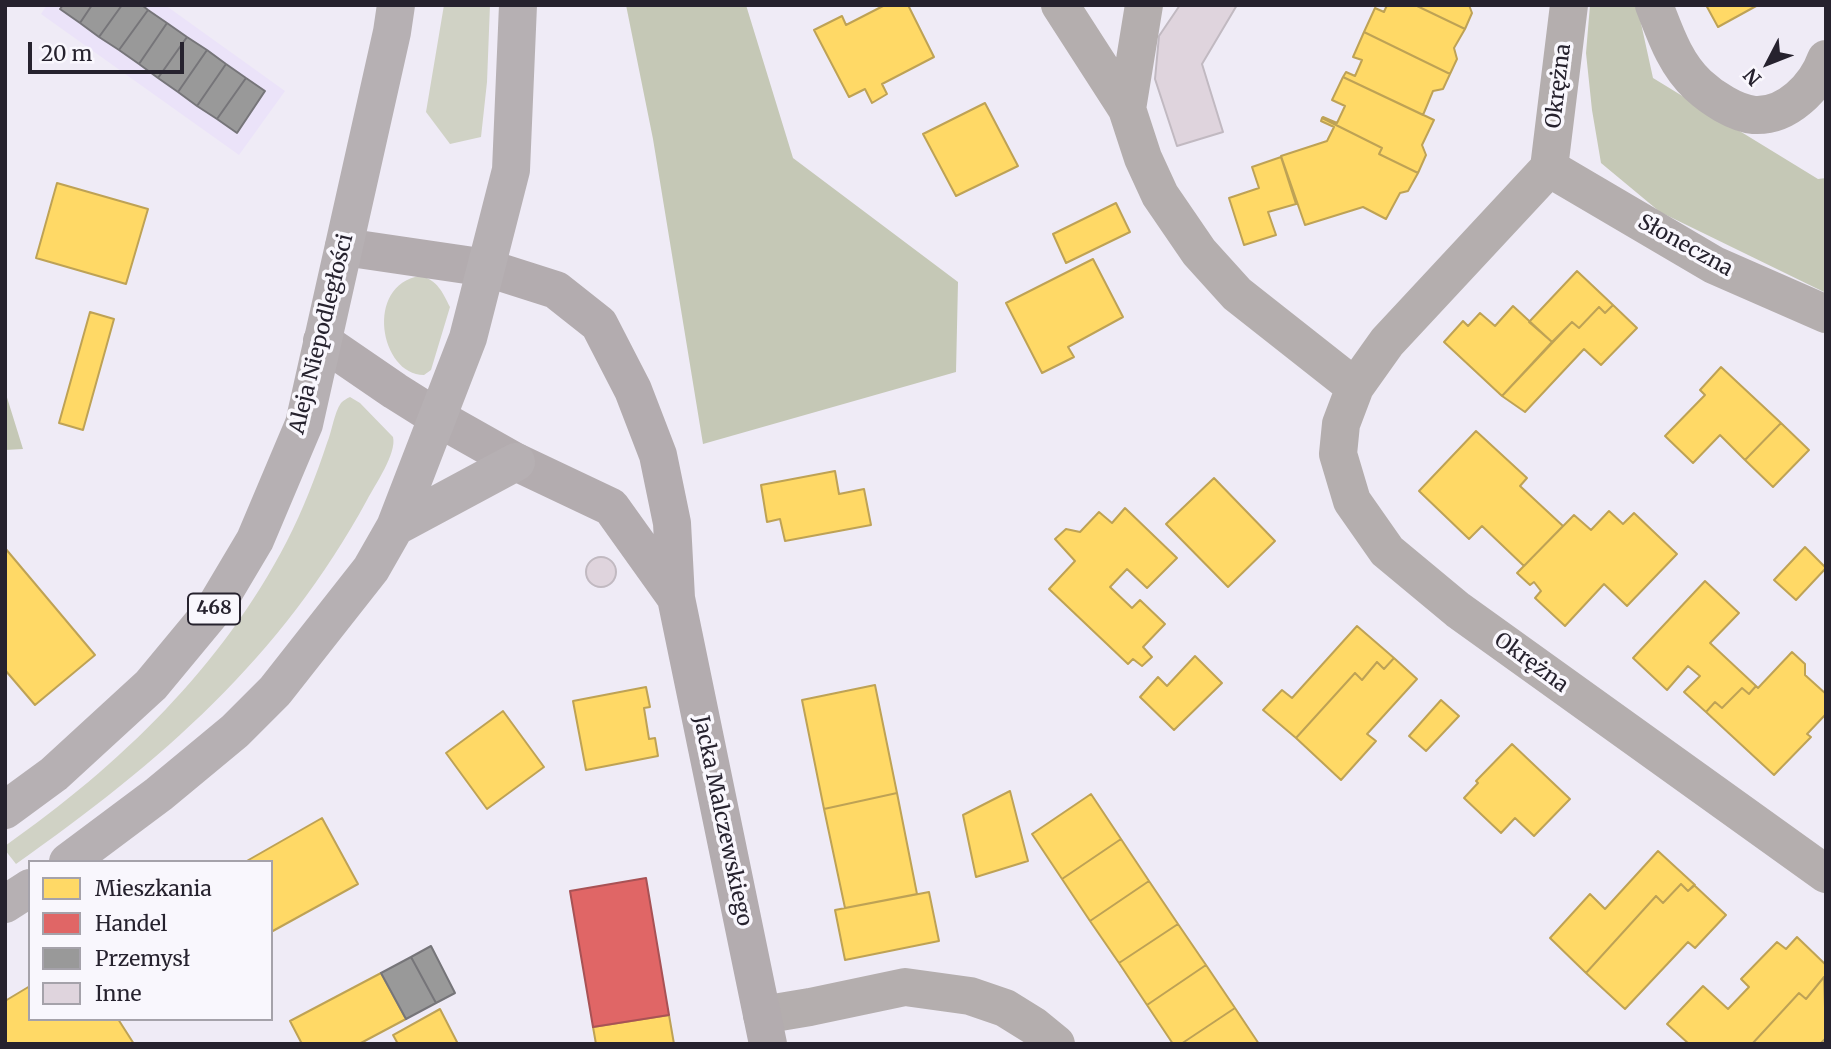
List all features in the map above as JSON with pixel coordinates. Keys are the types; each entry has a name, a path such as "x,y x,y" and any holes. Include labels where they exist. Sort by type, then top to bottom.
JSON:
{"main road":[{"name":"Aleja Niepodległości","path":"5,810 54,774 150,685 214,609 255,540 304,424 396,5"},
{"path":"71,860 159,794 235,731 275,691 371,569 395,527 468,338 511,170 518,5"},
{"name":"Jacka Malczewskiego","path":"344,247 487,268 556,290 599,324 633,390 658,455 672,523 676,598 765,1029"},
{"path":"322,341 438,418 516,462"},
{"name":"Jacka Malczewskiego","path":"516,462 611,507 676,598"},
{"path":"395,527 516,462"},
{"path":"5,904 28,888"}],"street":[{"path":"1060,5 1127,109 1143,159 1160,195 1199,252 1237,294 1355,387"},
{"path":"1127,109 1144,5"},
{"name":"Okrężna","path":"1569,5 1549,168 1387,342 1355,387 1341,424 1338,454 1352,500 1387,551 1458,610 1826,874"},
{"path":"1654,5 1669,46 1697,84 1725,105 1755,115 1780,109 1803,97 1821,72 1826,59"},
{"name":"Słoneczna","path":"1549,168 1714,265 1826,314"},
{"path":"765,1029 810,1007 905,987 970,996 1005,1008 1056,1044"}],"shaded area":[{"path":"47,5 165,5 285,91 239,155 41,14"},
{"path":"444,5 490,5 487,82 481,137 450,144 426,112"},
{"path":"420,276 435,283 450,307 431,370 424,375 409,371 397,361 384,329 385,311 391,295 402,283"},
{"path":"350,397 360,403 393,437 392,451 380,478 333,557 296,609 214,703 168,746 69,826 16,864 5,846 88,782 128,747 200,672 232,630 287,541 314,480 339,407"}],"green space":[{"path":"626,5 746,5 793,158 958,282 956,372 703,444 653,139"},
{"path":"1590,5 1637,5 1653,78 1818,179 1826,178 1826,293 1660,212 1601,163 1586,53"},
{"path":"5,391 23,449 5,450"}],"building: Mieszkania":[{"path":"885,5 908,5 934,57 882,84 887,94 872,103 865,89 849,97 814,30 842,16 846,25"},
{"path":"1387,5 1415,5 1465,29 1454,48 1457,59 1450,74 1364,32 1375,8 1384,12"},
{"path":"1415,5 1469,5 1472,13 1465,29"},
{"path":"1706,5 1758,5 1718,27"},
{"path":"1364,32 1450,74 1443,89 1433,91 1423,115 1343,77 1346,72 1355,76 1362,60 1353,57"},
{"path":"1343,77 1434,120 1422,145 1426,155 1418,173 1379,154 1382,148 1322,118 1337,123 1345,106 1332,100"},
{"path":"985,103 1018,166 956,196 923,134"},
{"path":"1322,118 1382,148 1379,154 1418,173 1408,191 1400,193 1386,219 1363,207 1305,225 1281,156 1327,141 1334,127 1321,121"},
{"path":"1281,157 1296,204 1268,212 1276,235 1244,245 1229,198 1259,188 1252,167"},
{"path":"57,183 148,209 126,284 36,258"},
{"path":"1116,203 1130,232 1066,263 1053,234"},
{"path":"1093,259 1123,317 1068,347 1074,357 1042,373 1006,303"},
{"path":"1577,271 1613,305 1605,313 1599,307 1579,328 1572,322 1552,342 1529,322"},
{"path":"1613,305 1637,328 1601,365 1584,349 1525,412 1502,396 1572,322 1579,328 1599,307 1605,313"},
{"path":"1513,306 1552,342 1502,396 1444,342 1463,321 1468,326 1480,313 1495,326"},
{"path":"90,312 114,319 83,430 59,423"},
{"path":"1721,367 1781,423 1745,460 1720,435 1693,463 1665,436 1705,395 1700,390"},
{"path":"1781,423 1809,450 1773,487 1745,460"},
{"path":"1476,431 1527,478 1520,486 1563,526 1524,566 1482,526 1469,539 1419,491"},
{"path":"835,471 839,494 864,489 871,525 785,541 780,519 767,522 761,485"},
{"path":"1214,478 1275,541 1228,587 1166,524"},
{"path":"1125,508 1177,558 1147,588 1127,569 1110,587 1132,608 1140,600 1165,624 1143,647 1152,657 1142,666 1133,659 1128,664 1049,589 1075,561 1055,539 1066,529 1080,532 1099,512 1112,523"},
{"path":"1609,511 1623,524 1634,513 1677,554 1627,606 1604,584 1565,626 1535,598 1541,591 1534,582 1530,585 1517,573 1574,515 1591,530"},
{"path":"1805,547 1826,568 1796,600 1774,580"},
{"path":"5,548 95,655 35,705 5,670"},
{"path":"1705,581 1739,613 1710,643 1756,686 1749,694 1742,688 1722,708 1715,702 1706,712 1684,692 1700,676 1688,666 1667,690 1633,658"},
{"path":"1357,626 1394,658 1384,669 1377,662 1362,680 1355,673 1296,738 1263,710 1282,690 1292,698"},
{"path":"1792,652 1805,664 1805,675 1826,694 1826,714 1807,734 1811,737 1774,775 1706,712 1715,702 1722,708 1742,688 1749,694 1756,686 1758,688"},
{"path":"1195,656 1222,683 1174,730 1140,697 1158,677 1167,686"},
{"path":"1394,658 1417,679 1367,734 1376,741 1341,780 1296,738 1355,673 1362,680 1377,662 1384,669"},
{"path":"875,685 897,793 824,809 802,700"},
{"path":"646,687 650,707 644,708 649,739 655,738 658,756 586,770 573,701"},
{"path":"1441,700 1459,716 1426,751 1409,736"},
{"path":"503,711 544,767 487,809 446,753"},
{"path":"1512,744 1570,799 1534,836 1515,818 1501,833 1464,798 1478,783 1476,781"},
{"path":"1010,791 1028,861 976,877 963,815"},
{"path":"897,793 917,894 845,908 824,809"},
{"path":"1091,794 1121,839 1062,879 1032,834"},
{"path":"322,818 358,884 273,931 273,860 248,860"},
{"path":"1121,839 1149,881 1090,921 1062,879"},
{"path":"1658,851 1695,885 1688,891 1681,884 1663,903 1656,896 1586,973 1550,938 1590,894 1605,909"},
{"path":"1149,881 1178,924 1119,963 1090,921"},
{"path":"1681,884 1688,891 1694,885 1726,915 1695,948 1688,942 1625,1009 1586,973 1656,896 1663,903"},
{"path":"929,892 939,941 845,960 835,910"},
{"path":"1178,924 1206,965 1147,1005 1119,963"},
{"path":"1797,937 1826,965 1826,979 1824,977 1806,999 1799,993 1752,1044 1689,1044 1667,1024 1703,986 1728,1009 1749,987 1741,979 1777,942 1786,949"},
{"path":"1206,965 1235,1008 1181,1044 1173,1044 1147,1005"},
{"path":"381,973 406,1019 359,1044 302,1044 290,1021"},
{"path":"1824,977 1826,1038 1820,1044 1752,1044 1799,993 1806,999"},
{"path":"28,987 28,1021 119,1021 134,1044 5,1044 5,1001"},
{"path":"1235,1008 1259,1044 1181,1044"},
{"path":"440,1009 458,1044 398,1044 393,1035"},
{"path":"669,1015 674,1044 596,1044 593,1027"}],"building: Handel":[{"path":"646,878 669,1015 593,1027 570,891"}],"building: Przemysł":[{"path":"63,5 92,5 80,23 60,9"},
{"path":"92,5 122,5 99,37 80,23"},
{"path":"122,5 142,5 148,10 119,50 99,37"},
{"path":"148,10 167,23 139,64 119,50"},
{"path":"167,23 187,37 158,78 139,64"},
{"path":"187,37 207,50 178,92 158,78"},
{"path":"207,50 226,64 197,106 178,92"},
{"path":"226,64 246,78 217,119 197,106"},
{"path":"246,78 265,91 237,133 217,119"},
{"path":"431,946 455,993 436,1003 411,957"},
{"path":"411,957 436,1003 406,1019 381,973"}],"building: Inne":[{"path":"1180,5 1237,5 1202,64 1223,132 1177,146 1155,79 1159,36"},
{"path":"601,557 607,558 615,566 615,578 607,586 601,587 595,586 587,578 586,572 587,566 595,558"}]}
